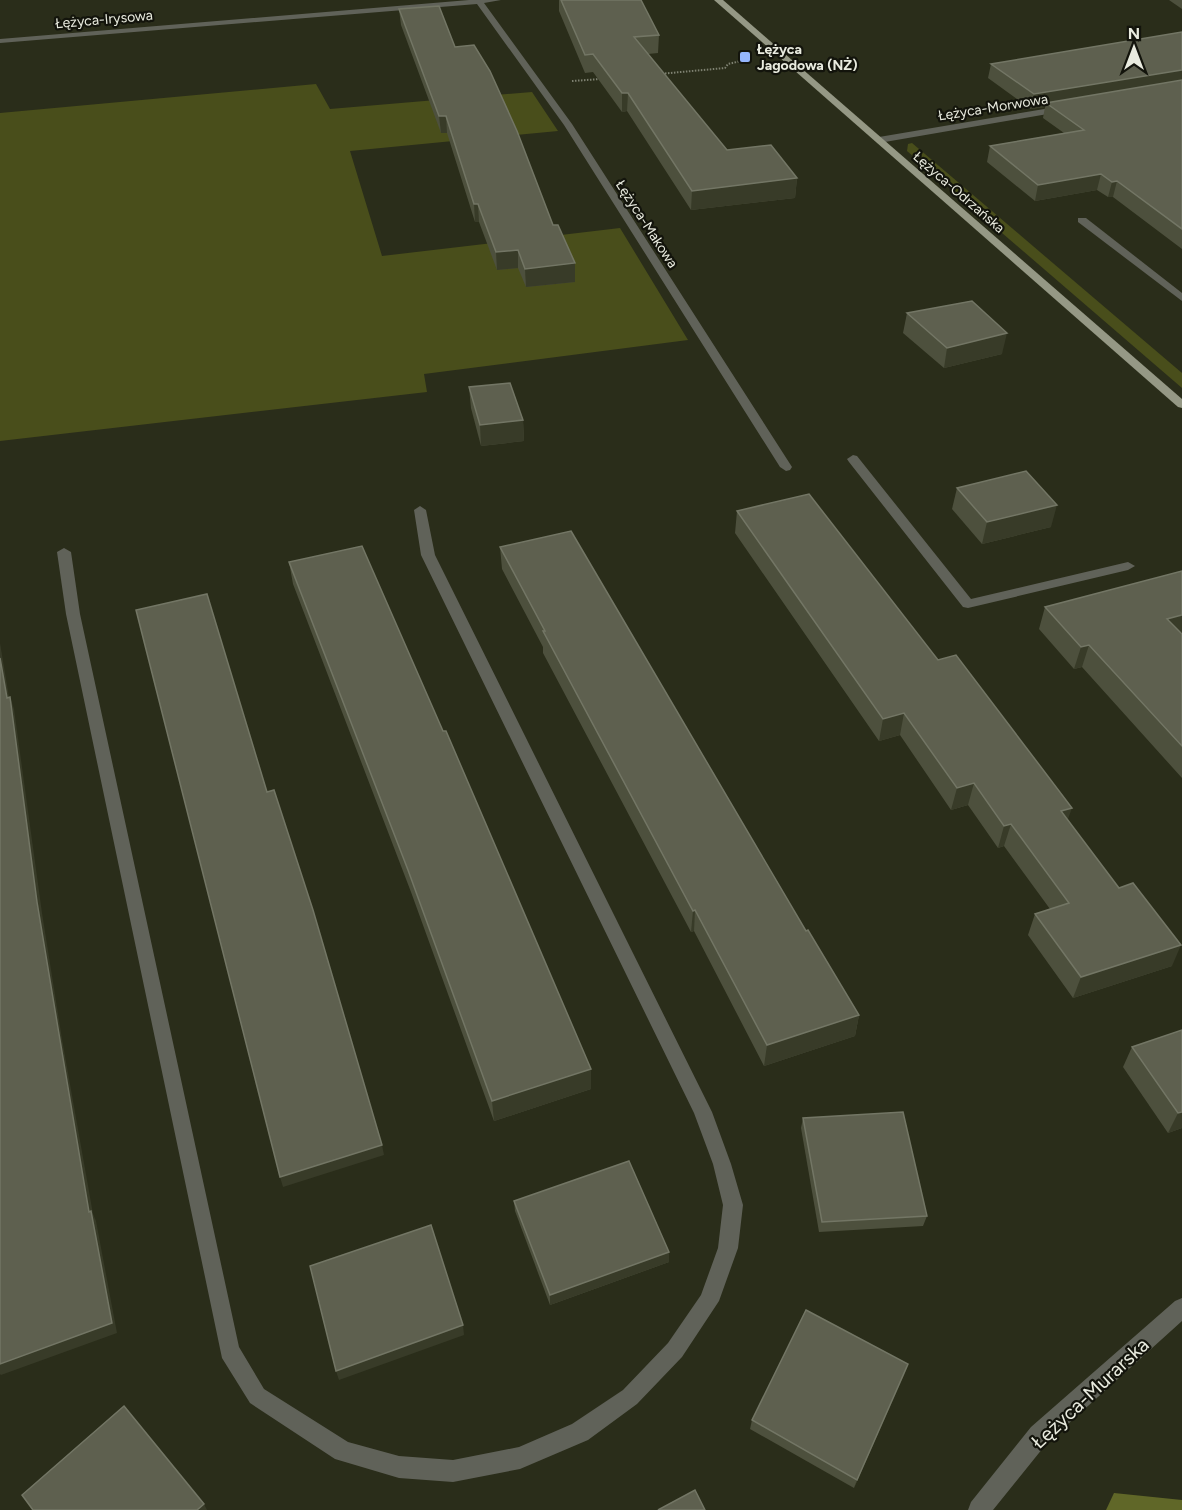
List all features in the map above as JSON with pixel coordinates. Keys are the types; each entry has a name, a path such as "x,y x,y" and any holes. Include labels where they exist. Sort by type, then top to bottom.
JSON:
{"main road":[{"name":"Łężyca-Odrzańska","path":"718,0 1182,405"}],"street":[{"name":"Łężyca-Irysowa","path":"0,41 497,0"},
{"name":"Łężyca-Makowa","path":"478,1 568,124 786,468"},
{"name":"Łężyca-Morwowa","path":"879,140 1077,106"},
{"path":"1082,220 1182,298"},
{"path":"853,459 968,604 1128,566"},
{"path":"64,552 73,614 229,1351 257,1396 343,1450 399,1467 453,1471 520,1458 579,1432 630,1397 675,1350 709,1301 728,1248 733,1205 722,1164 703,1112 428,555 420,510"},
{"name":"Łężyca-Murarska","path":"979,1510 1040,1435 1182,1308"}],"path":[{"path":"655,74 725,68 728,63 741,61"},
{"path":"538,84 608,78"}],"green space":[{"path":"316,84 330,109 532,92 558,131 350,151 382,256 620,228 688,340 424,374 427,392 0,441 0,113"},
{"path":"912,143 1182,373 1182,388 907,151 908,144"},
{"path":"1114,1493 1182,1500 1182,1510 1106,1510"}],"building":[{"path":"561,0 641,0 659,35 634,37 727,150 771,145 797,178 692,191 628,93 622,93 593,54 585,55"},
{"path":"439,6 455,47 474,45 490,71 517,131 553,225 558,225 575,263 525,269 518,250 496,252 478,204 474,204 446,116 439,116 399,9"},
{"path":"1182,32 1182,70 1034,94 991,64"},
{"path":"1182,80 1182,229 1117,181 1112,182 1101,174 1038,185 990,146 1084,130 1046,103"},
{"path":"972,301 1007,333 947,348 907,313"},
{"path":"510,383 523,420 480,425 469,387"},
{"path":"1026,471 1057,505 987,522 957,488"},
{"path":"809,494 938,660 956,655 1072,808 1061,811 1119,888 1133,883 1181,945 1081,977 1035,914 1069,903 1011,824 1004,826 974,783 957,788 904,713 883,719 737,511"},
{"path":"571,531 806,931 808,930 859,1015 767,1045 695,910 693,911 500,547"},
{"path":"362,546 443,731 446,731 591,1069 492,1101 408,870 289,562"},
{"path":"1182,571 1182,615 1167,619 1182,634 1182,746 1089,645 1081,647 1045,607"},
{"path":"207,594 267,792 274,790 313,910 382,1145 280,1177 136,610"},
{"path":"0,658 7,698 10,697 37,902 58,1028 89,1212 91,1211 112,1323 0,1364"},
{"path":"1182,1030 1182,1112 1178,1113 1132,1047"},
{"path":"903,1112 927,1216 822,1222 803,1118"},
{"path":"629,1161 669,1252 550,1295 514,1201"},
{"path":"431,1225 463,1325 336,1371 310,1266"},
{"path":"806,1310 908,1364 857,1480 752,1420"},
{"path":"124,1406 204,1504 197,1510 33,1510 22,1495"},
{"path":"695,1490 705,1510 658,1510"}],"place":[{"name":"Łężyca Jagodowa (NŻ)","path":"745,57"}]}
